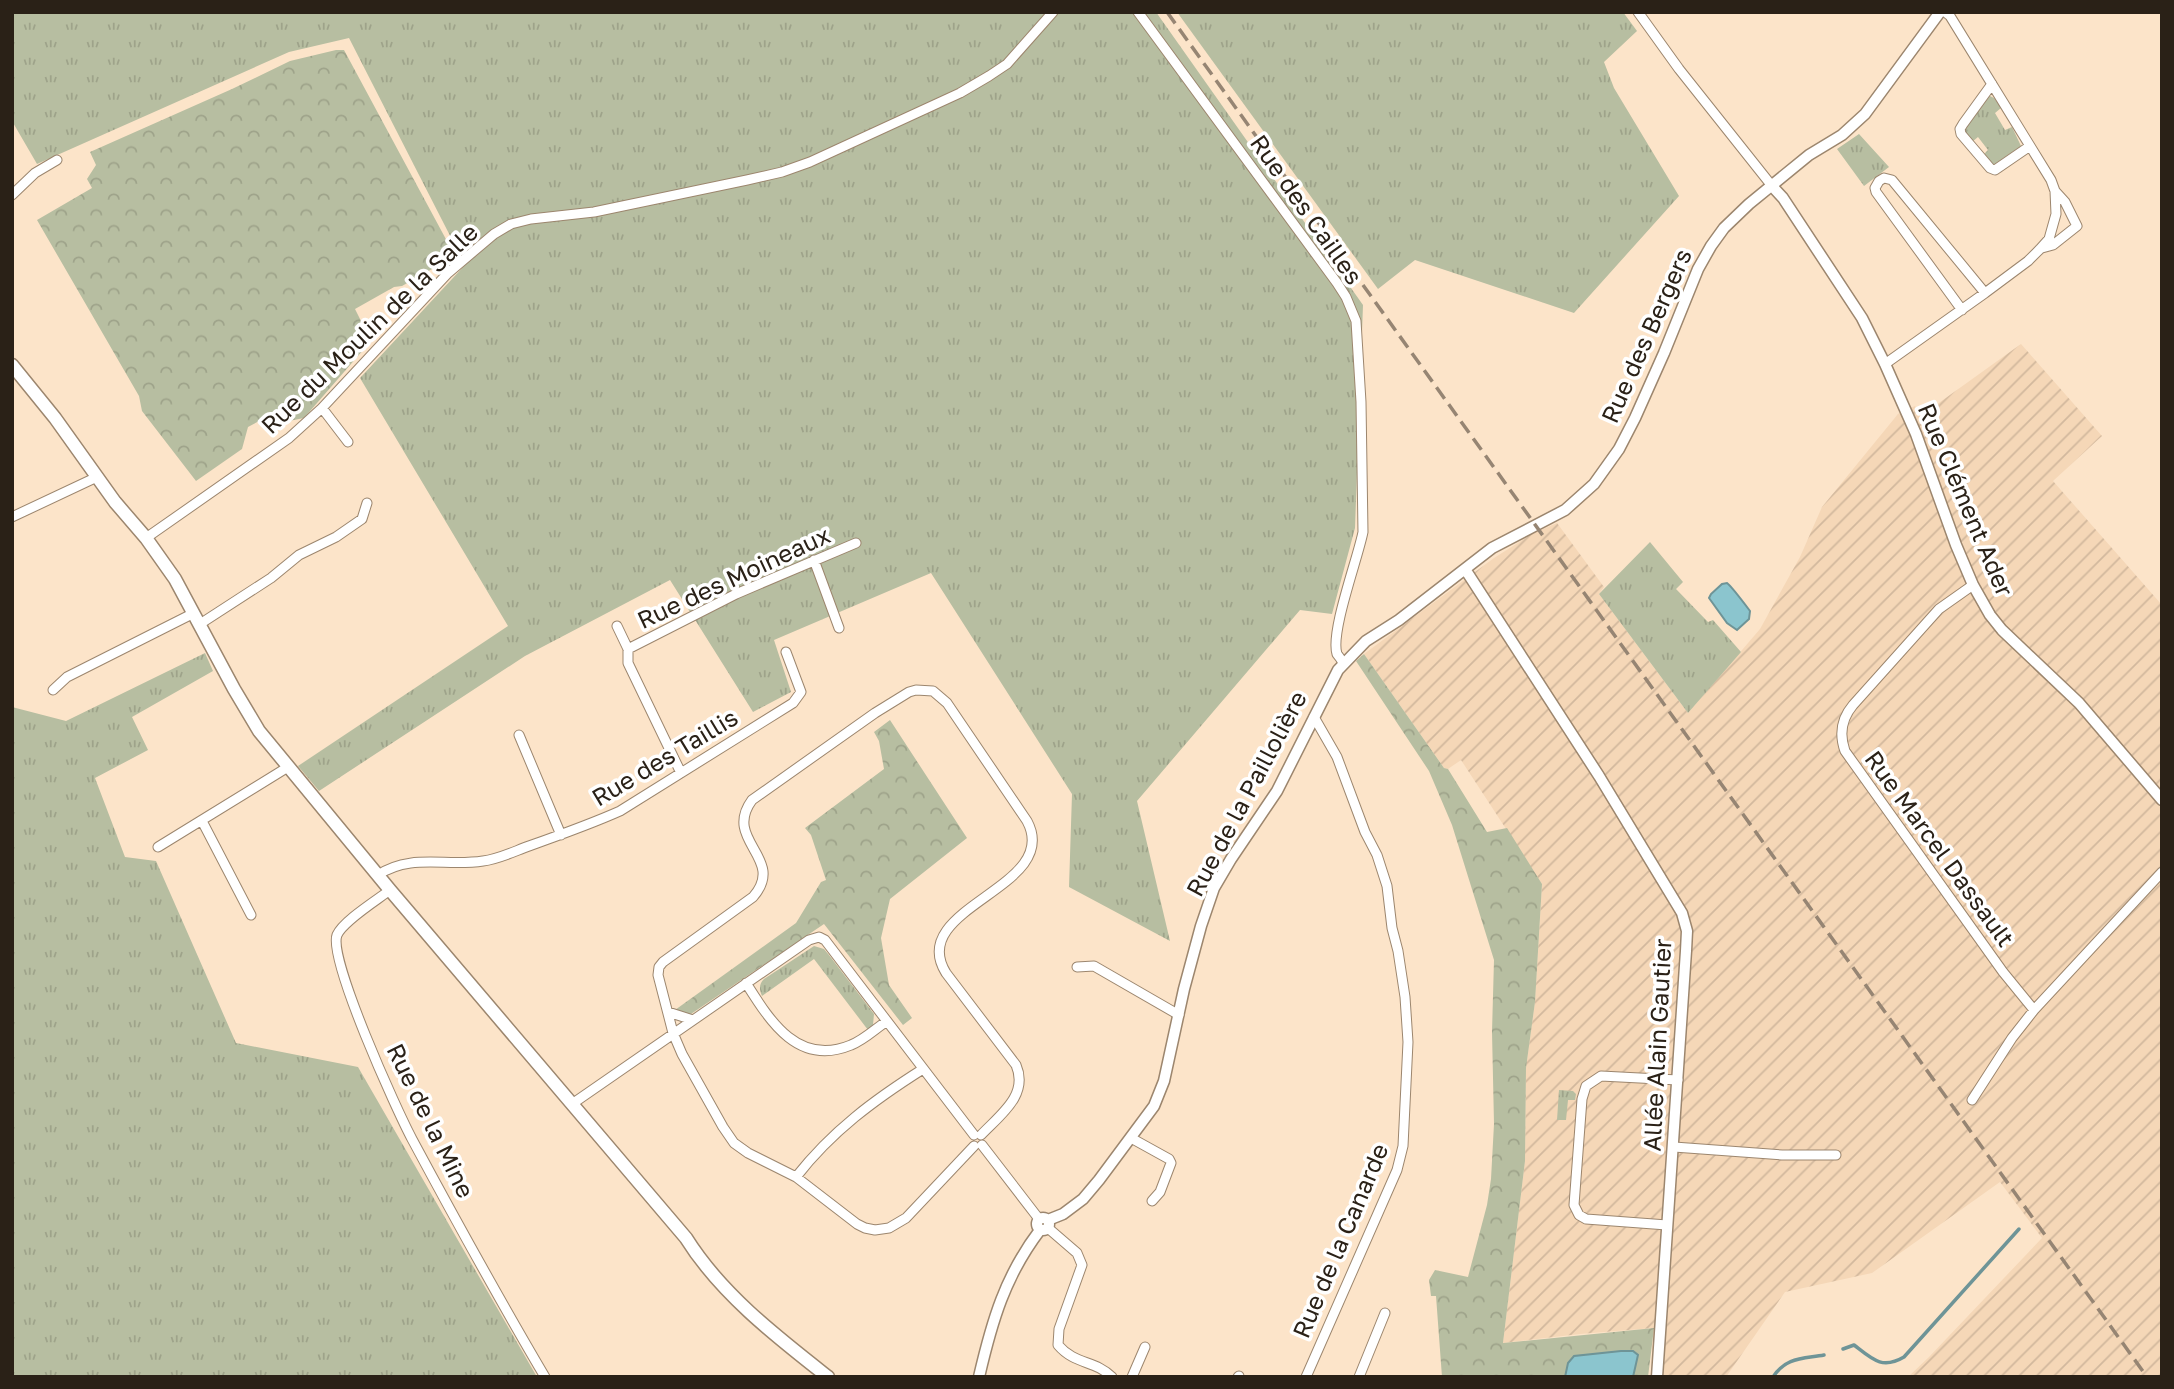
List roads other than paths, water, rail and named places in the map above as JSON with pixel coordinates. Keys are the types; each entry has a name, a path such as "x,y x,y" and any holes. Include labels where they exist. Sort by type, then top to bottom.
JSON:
{"main road":[{"path":"12,365 175,579 244,707 288,767 732,1296 828,1377"}],"street":[{"name":"Rue du Moulin de la Salle","path":"146,538 277,447 322,408 448,273 494,234 511,224 594,212 782,173 837,151 948,99 989,76 1007,64 1054,12"},
{"name":"Rue des Cailles","path":"1138,12 1341,290 1354,314 1363,472 1363,532 1343,601 1337,641 1337,653 1343,663"},
{"path":"1637,12 1772,186"},
{"path":"1942,12 1950,16 2055,191 2065,202 2077,226 2053,245 2040,249"},
{"name":"Rue des Bergers","path":"1536,525 1578,500 1594,484 1612,459 1636,418 1698,269 1724,229 1749,204 1809,155 1842,135 1865,114 1932,20 1942,12"},
{"path":"1992,84 1963,124 1961,134 1990,168 1995,170 2030,146"},
{"path":"12,195 34,173 57,160"},
{"path":"1962,310 1876,192 1876,184 1884,178 1892,180 1985,293"},
{"name":"Rue Clément Ader","path":"1772,186 1783,198 1863,318 1916,434 1972,585 1990,615 2002,630 2079,703 2162,800"},
{"path":"1885,364 1985,293 2040,249 2049,239 2053,227 2055,191"},
{"path":"322,408 348,442"},
{"path":"12,517 97,477"},
{"path":"53,690 67,677 197,618 271,578 299,555 336,537 362,519 367,503"},
{"name":"Rue de la Paillolière","path":"979,1377 991,1324 1019,1259 1044,1224 1083,1199 1131,1138 1160,1095 1201,926 1214,888 1245,836 1277,791 1331,681 1343,663 1366,641 1399,620 1492,548 1536,525"},
{"name":"Rue des Moineaux","path":"628,649 736,594 856,543"},
{"path":"814,561 839,628"},
{"name":"Allée Alain Gautier","path":"1465,569 1599,776 1682,913 1687,931 1657,1377"},
{"name":"Rue Marcel Dassault","path":"1972,585 1939,609 1853,705 1844,720 1842,743 1845,751 2003,972 2034,1010"},
{"path":"617,626 628,649 628,663 681,773"},
{"name":"Rue des Taillis","path":"378,875 395,865 419,861 485,861 620,811 793,703 801,692 786,652"},
{"path":"916,690 928,690 939,695 947,703 1033,834 1033,845 1027,860 1013,875 953,923 939,948 939,956 946,973 1016,1065 1021,1082 1016,1097 906,1218 881,1230 865,1228 796,1177 734,1143 680,1050 668,1012 658,975 659,967 674,953 753,897 762,886 761,859 745,835 743,821 745,810 759,793 898,698 916,690"},
{"name":"Rue de la Canarde","path":"1306,1377 1397,1170 1403,1146 1408,1042 1405,997 1387,886 1337,757 1314,717"},
{"path":"519,735 561,835"},
{"path":"158,847 288,767"},
{"path":"202,821 251,915"},
{"path":"1972,1100 2012,1038 2034,1010 2162,872"},
{"name":"Rue de la Mine","path":"390,890 350,920 337,935 340,966 353,1004 411,1138 545,1377"},
{"path":"572,1104 809,940 819,937 825,940 1044,1224 1077,1253 1082,1265 1059,1329 1058,1345 1067,1356 1104,1369 1112,1377"},
{"path":"1077,967 1094,966 1179,1015"},
{"path":"746,983 776,1028 790,1041 815,1050 840,1049 851,1045 887,1021"},
{"path":"668,1012 693,1020"},
{"path":"653,1047 680,1050"},
{"path":"796,1177 826,1142 865,1107 923,1069"},
{"path":"1667,1225 1586,1219 1579,1215 1574,1205 1582,1099 1586,1086 1601,1076 1678,1080"},
{"path":"1131,1138 1170,1159 1171,1163 1160,1192 1152,1201"},
{"path":"1674,1147 1791,1155 1836,1155"},
{"path":"1359,1377 1385,1313"},
{"path":"1132,1377 1145,1347"}],"water":[{"path":"1727,583 1750,611 1749,619 1737,630 1727,623 1709,598 1722,584"},
{"path":"1633,1351 1638,1355 1633,1377 1565,1377 1568,1363 1574,1356"}],"waterway":[{"path":"1843,1349 1854,1345 1883,1363 1904,1357 2019,1229"},
{"path":"1773,1377 1789,1362 1824,1355"}],"railway":[{"path":"1167,12 2147,1377"}]}
